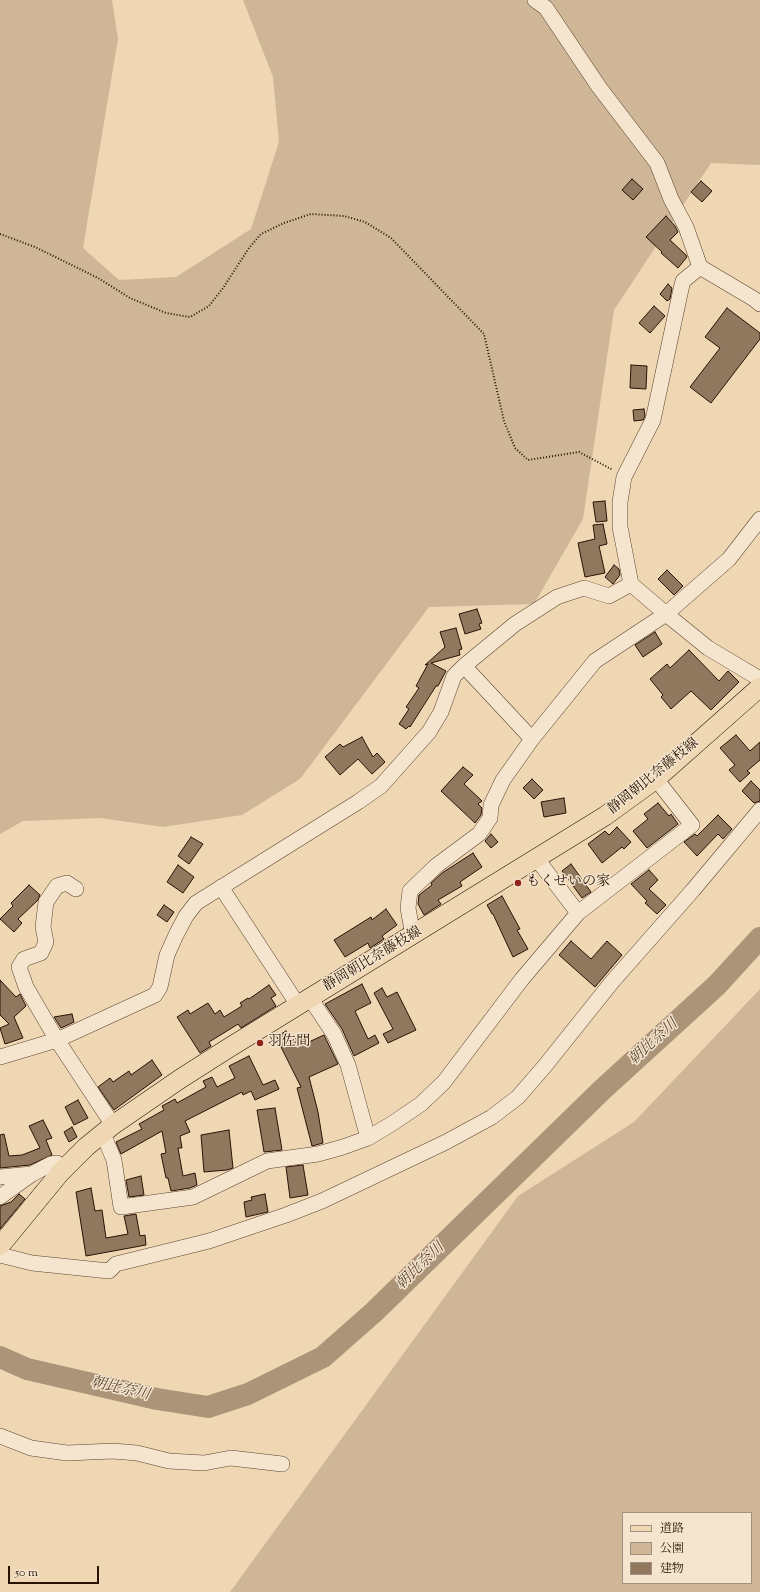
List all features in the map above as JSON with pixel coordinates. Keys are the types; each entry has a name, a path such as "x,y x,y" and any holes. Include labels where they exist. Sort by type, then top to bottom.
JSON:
{"main road":[{"name":"静岡朝比奈藤枝線","path":"0,1246 60,1173 86,1147 108,1130 180,1079 605,816 656,779 760,687"}],"street":[{"path":"535,0 546,8 599,87 657,164 671,199 686,227 700,267 760,304"},
{"path":"700,267 683,281 653,420 624,476 620,502 620,527 631,584 708,648 760,679"},
{"path":"413,936 408,908 410,891 436,866 479,834 490,818 491,804 503,780 532,739 595,661 666,614 729,559 760,519"},
{"path":"0,1057 56,1040 155,995 160,987 167,955 186,916 196,903 358,802 381,786 429,732 441,712 454,676 464,666 515,624 556,597 584,588 608,596 631,584"},
{"path":"464,666 532,739"},
{"path":"76,889 67,882 57,886 46,902 43,927 46,942 41,952 24,959 19,968 26,987 108,1130 121,1207 193,1197 267,1161 318,1154 368,1138 421,1104 444,1082 522,979 578,913 692,825 656,779"},
{"path":"0,1255 32,1264 109,1271 116,1264 209,1241 322,1201 446,1142 492,1117 518,1097 612,982 693,890 760,810"},
{"path":"537,859 578,913"},
{"path":"221,887 304,1001 334,1034 348,1065 368,1138"},
{"path":"0,1196 32,1174 51,1164 57,1163 60,1173"},
{"path":"0,1177 32,1174"},
{"path":"0,1436 31,1448 67,1453 113,1451 137,1453 169,1461 204,1463 232,1458 282,1464"}],"path":[{"path":"0,234 35,247 98,278 130,298 166,313 190,316 209,306 223,288 249,248 261,234 284,223 311,214 344,216 364,222 391,238 484,334 504,421 515,448 528,460 579,452 624,476"}],"green space":[{"path":"0,0 112,0 118,39 83,248 119,280 176,277 251,229 279,142 273,77 243,0 760,0 760,165 711,163 614,310 583,519 534,604 429,607 300,779 242,815 163,827 100,818 23,821 0,834"},
{"path":"760,989 760,1592 230,1592 518,1196 634,1122"}],"building":[{"path":"632,179 643,189 633,200 622,190"},
{"path":"701,181 712,191 702,202 691,192"},
{"path":"666,216 678,232 670,240 687,257 678,268 646,237"},
{"path":"668,284 672,288 670,299 667,301 660,294"},
{"path":"654,306 665,316 650,333 639,323"},
{"path":"727,308 760,333 760,339 711,403 690,387 720,348 705,337"},
{"path":"631,365 647,366 646,389 630,388"},
{"path":"644,409 645,416 643,420 634,421 633,410"},
{"path":"605,501 607,521 596,522 593,502"},
{"path":"603,524 607,544 599,546 605,573 585,577 578,543 595,539 593,525"},
{"path":"614,565 619,569 620,575 613,584 605,577"},
{"path":"667,570 683,586 674,595 658,579"},
{"path":"477,609 482,623 479,624 481,629 465,634 459,614"},
{"path":"456,628 462,649 459,650 460,655 431,663 446,671 438,686 436,686 410,727 409,726 406,729 399,724 409,709 406,707 419,688 416,686 428,664 425,665 445,647 440,632"},
{"path":"655,632 662,644 643,657 635,645"},
{"path":"689,650 719,681 728,671 739,682 711,710 691,691 671,709 661,697 663,695 650,679 667,664 670,668"},
{"path":"736,735 750,751 760,742 760,760 747,771 750,773 740,782 729,770 735,765 720,748"},
{"path":"362,737 373,757 377,753 385,762 372,774 358,759 340,775 325,757 340,744 343,747"},
{"path":"463,767 473,775 464,784 482,801 478,804 482,808 481,815 475,823 441,791"},
{"path":"532,779 543,790 534,799 523,788"},
{"path":"751,781 760,790 760,801 754,803 742,791"},
{"path":"564,798 566,813 544,817 541,802"},
{"path":"658,803 669,816 671,814 678,824 647,848 633,831 648,819 644,814"},
{"path":"718,815 732,829 723,839 718,834 697,856 684,842 695,834 697,836"},
{"path":"617,827 631,842 624,849 622,847 602,863 588,844 605,831 609,835"},
{"path":"491,834 498,842 491,848 485,841"},
{"path":"191,837 203,844 189,864 178,856"},
{"path":"473,853 482,867 460,882 462,886 438,900 441,904 424,915 418,904 419,895 432,885 431,883 442,873"},
{"path":"571,864 591,892 582,898 562,871"},
{"path":"178,865 194,877 183,893 167,882"},
{"path":"649,870 658,880 649,889 666,905 657,914 645,903 647,901 631,884"},
{"path":"29,885 40,895 38,900 18,919 22,923 14,932 0,919 13,906 11,903"},
{"path":"502,896 520,929 517,930 528,949 513,957 493,914 487,905"},
{"path":"164,905 174,912 167,922 157,915"},
{"path":"386,909 397,925 382,936 384,939 370,948 368,943 345,957 334,940 371,917 372,920"},
{"path":"571,941 591,959 607,941 622,955 595,987 559,955"},
{"path":"0,980 16,997 20,994 26,1006 14,1017 23,1038 5,1044 0,1028 9,1024 0,1015"},
{"path":"362,984 371,1003 355,1011 368,1039 375,1035 379,1043 354,1056 342,1029 325,1004"},
{"path":"269,985 276,995 271,998 276,1006 241,1028 238,1024 209,1042 211,1046 200,1053 177,1017 188,1010 190,1014 208,1003 215,1014 220,1010 224,1017 242,1006 240,1003 248,998 249,999"},
{"path":"382,988 387,997 397,992 416,1030 388,1043 383,1034 393,1029 374,993"},
{"path":"72,1014 74,1022 61,1028 54,1017"},
{"path":"286,1031 289,1037 294,1035 300,1046 324,1035 338,1064 309,1077 318,1112 323,1143 312,1146 297,1088 301,1087 276,1037"},
{"path":"249,1056 263,1085 275,1080 279,1089 255,1100 251,1091 243,1095 242,1092 185,1121 190,1132 180,1136 182,1148 178,1148 183,1176 195,1173 197,1185 190,1188 171,1191 168,1178 166,1178 161,1154 166,1153 162,1131 121,1154 116,1142 142,1129 139,1124 164,1110 162,1106 175,1099 177,1103 206,1087 203,1081 212,1077 217,1087 235,1078 229,1066"},
{"path":"152,1060 162,1075 114,1110 98,1087 110,1078 113,1082 129,1071 131,1075"},
{"path":"78,1100 88,1118 74,1125 65,1107"},
{"path":"275,1108 282,1150 264,1152 257,1110"},
{"path":"43,1120 52,1138 46,1140 52,1155 30,1165 0,1168 0,1135 4,1134 9,1156 22,1155 40,1148 29,1126"},
{"path":"72,1127 77,1137 69,1142 64,1132"},
{"path":"229,1130 233,1168 204,1172 201,1135"},
{"path":"303,1165 308,1195 290,1198 286,1167"},
{"path":"141,1176 144,1195 129,1197 126,1180"},
{"path":"91,1188 95,1211 102,1210 106,1238 128,1234 124,1216 136,1214 140,1236 145,1235 146,1245 86,1256 76,1192"},
{"path":"19,1194 25,1199 0,1229 0,1206 11,1202"},
{"path":"265,1194 268,1212 246,1217 244,1202 252,1200 251,1197"}],"waterway":[{"name":"朝比奈川","path":"0,1357 27,1369 157,1399 208,1407 248,1394 323,1357 374,1312 603,1089 717,985 760,938"}],"place":[{"name":"もくせいの家","path":"518,883"},
{"name":"羽佐間","path":"260,1043"}]}
